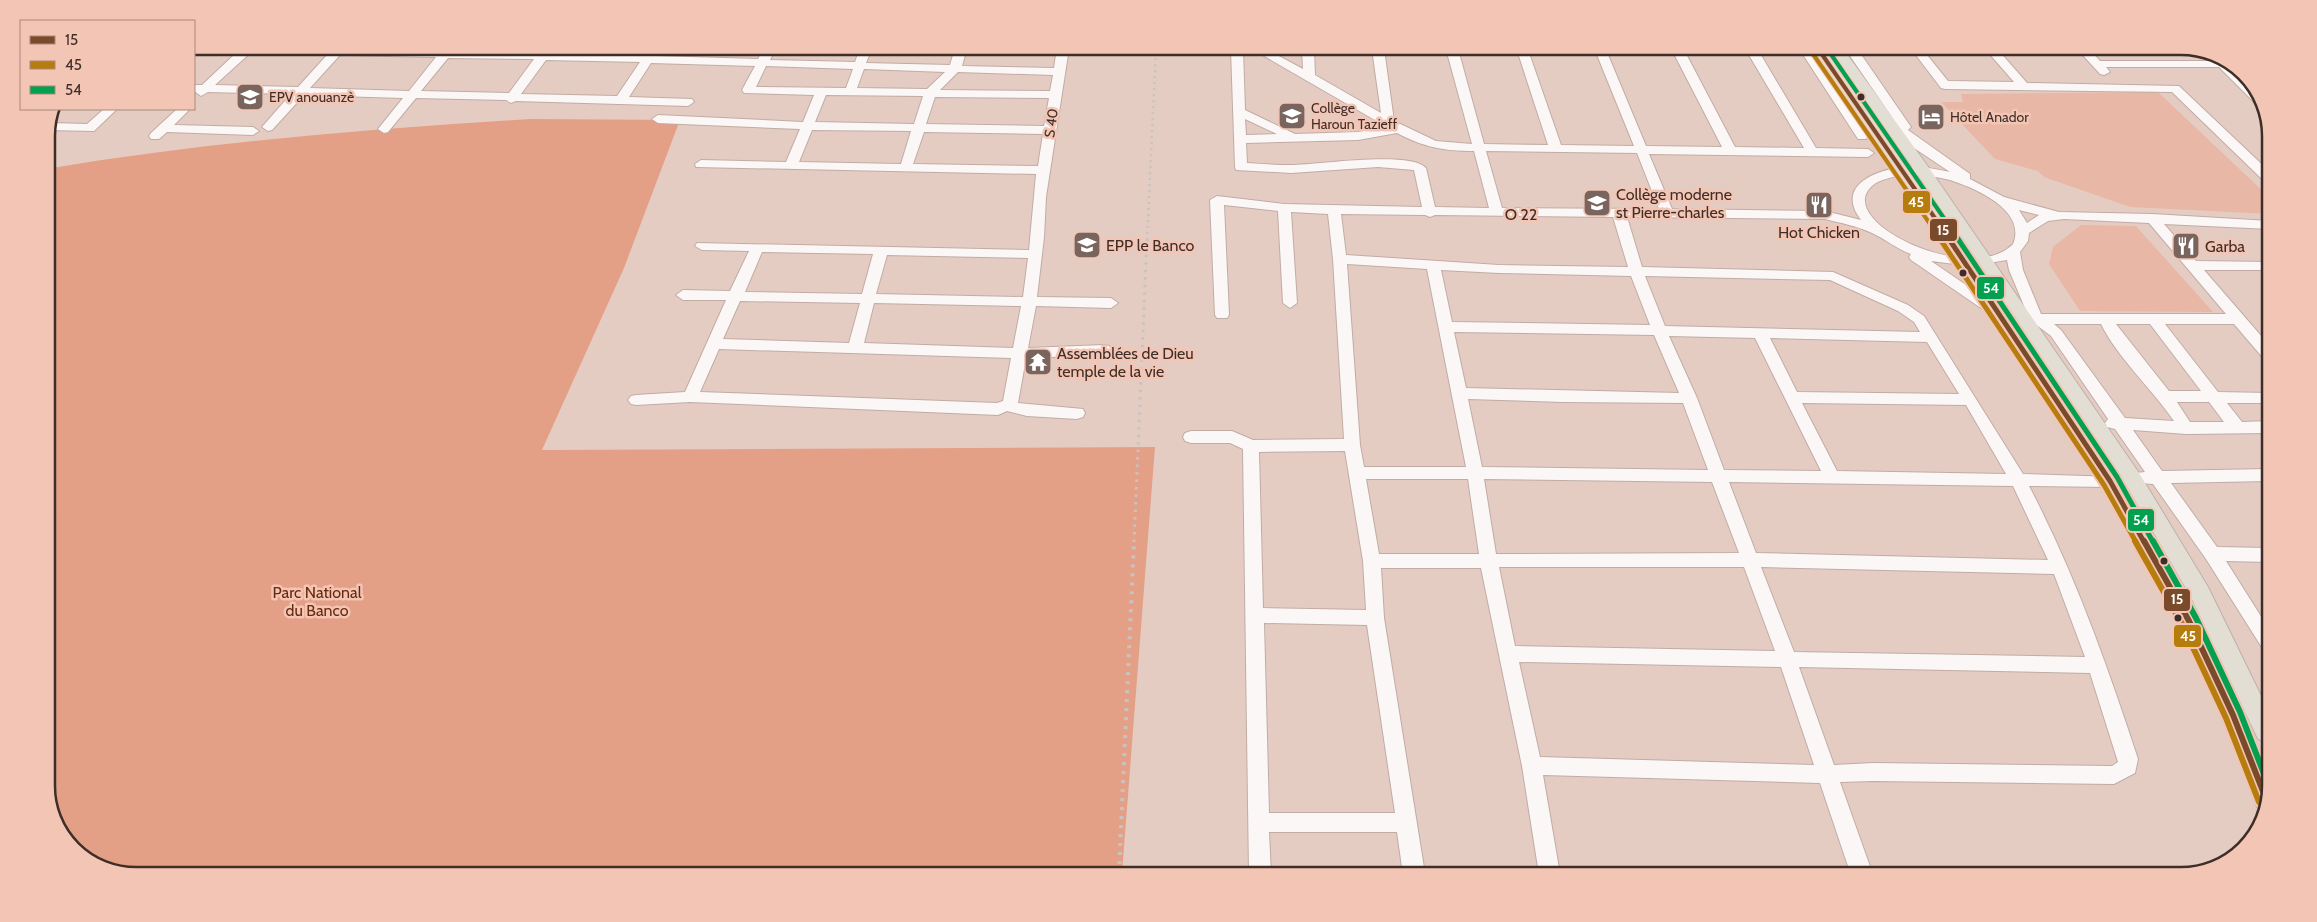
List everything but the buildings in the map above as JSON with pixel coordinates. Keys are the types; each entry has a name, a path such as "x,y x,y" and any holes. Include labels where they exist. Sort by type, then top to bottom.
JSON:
{"main road":[{"path":"1822,55 1904,171 2110,481 2189,621 2233,715 2262,787"},
{"path":"1840,55 1923,171 2132,478 2200,593 2262,724"},
{"path":"2037,318 2046,350"}],"street":[{"path":"199,89 240,55"},
{"path":"268,127 333,55"},
{"path":"384,128 444,55"},
{"path":"511,98 543,55"},
{"path":"579,55 648,61 1059,72"},
{"path":"621,100 652,55"},
{"path":"766,55 748,90 1055,95"},
{"path":"850,92 863,55"},
{"path":"906,167 930,93 944,82 955,69 959,55"},
{"name":"S 40","path":"1008,406 1021,353 1029,303 1039,197 1062,55"},
{"path":"1237,55 1241,167 1288,169 1386,164 1415,165 1420,168 1430,213"},
{"path":"1269,55 1393,126 1434,145 1556,150 1643,149 1868,153"},
{"path":"1308,55 1309,77"},
{"path":"1379,55 1393,126"},
{"path":"1454,55 1497,214"},
{"path":"1525,55 1556,150"},
{"path":"1603,55 1643,149 1668,215"},
{"path":"1681,55 1731,152"},
{"path":"1755,55 1812,152"},
{"path":"1809,55 1862,136"},
{"path":"1855,55 1918,145"},
{"path":"1921,55 1945,85 2117,86 2176,89 2262,171"},
{"path":"1997,55 2024,86"},
{"path":"2089,55 2117,86"},
{"path":"2097,64 2218,64"},
{"path":"199,89 688,102"},
{"path":"791,165 822,92"},
{"path":"1848,93 1876,176"},
{"path":"56,127 90,128 110,110"},
{"path":"159,132 183,110"},
{"path":"1240,112 1292,138"},
{"path":"1880,112 1918,145 1989,192 2015,213 2023,231 2021,242 2013,252 1984,262 1964,262 1928,255 1900,245"},
{"path":"658,119 808,126 1051,130"},
{"path":"1241,139 1366,135 1393,126"},
{"path":"159,132 253,131"},
{"path":"701,164 1044,170"},
{"path":"1996,312 1877,230 1862,214 1858,199 1860,190 1866,182 1876,176 1904,171 1923,171 1954,178 2028,209 2064,216"},
{"path":"1825,215 1844,208 1858,199"},
{"path":"1217,200 1222,315"},
{"name":"O 22","path":"1217,200 1284,208 1430,213 1825,215"},
{"path":"1284,208 1290,303"},
{"path":"1334,210 1340,259 1352,446 1372,561 1375,618 1413,867"},
{"path":"1619,214 1645,298 1689,398 1719,475 1788,661 1859,867"},
{"path":"1825,215 1877,230"},
{"path":"2023,231 2046,217 2064,216 2152,218 2262,225"},
{"path":"2152,218 2237,319 2262,340"},
{"path":"702,246 1034,254"},
{"path":"690,397 757,248"},
{"path":"855,348 881,250"},
{"path":"2013,252 2016,270 2037,318 2056,333 2212,554 2262,632"},
{"path":"1340,259 1499,269 1811,273 1833,276 1903,308 1919,319 1931,336 2018,480 2060,566 2098,665 2128,759 2128,767 2114,775 1873,772 1827,774 1532,766"},
{"path":"1433,265 1474,472 1493,587 1532,766 1548,867"},
{"path":"2191,266 2262,266"},
{"path":"683,295 1029,303 1111,303"},
{"path":"2037,318 2237,319"},
{"path":"2153,318 2216,397 2237,427"},
{"path":"2106,319 2113,332 2164,396 2186,428"},
{"path":"1446,327 1931,336"},
{"path":"1760,334 1790,398 1832,477"},
{"path":"715,344 1021,353 1104,350"},
{"path":"1459,393 1562,397 1689,398"},
{"path":"2164,396 2262,398"},
{"path":"636,400 690,397 998,409 1008,406 1027,410 1078,413"},
{"path":"1790,398 1969,400"},
{"path":"2093,421 2186,428 2262,427"},
{"path":"1191,437 1232,437 1251,446 1352,446"},
{"path":"1251,446 1260,867"},
{"path":"1358,473 1474,472 2110,481"},
{"path":"2132,478 2262,475"},
{"path":"2212,554 2262,555"},
{"path":"1372,561 1751,560 2060,566"},
{"path":"1255,615 1375,618"},
{"path":"1509,654 1788,661 2098,665"},
{"path":"1259,822 1406,823"}],"shaded area":[{"path":"2158,92 2262,190 2262,214 2130,207 2044,177 2038,171 1995,159 1941,102 1963,102 1961,94"},
{"path":"2081,225 2136,226 2213,312 2080,311 2049,264 2053,247"}],"green space":[{"name":"Parc National du Banco","path":"530,119 680,120 624,268 542,450 1155,447 1122,867 136,867 110,863 100,859 79,843 61,817 55,791 55,168 166,151 409,127"}],"railway":[{"path":"1147,240 1156,55"},
{"path":"1134,542 1147,239"},
{"path":"1119,867 1134,541"}],"transit line":[{"name":"45","path":"1814,55 1898,175 2104,485 2182,624 2226,718 2259,802"},
{"name":"15","path":"1823,55 1904,171 2110,481 2189,621 2233,715 2262,788"},
{"name":"54","path":"1832,55 1910,167 2117,477 2196,618 2240,712 2262,769"}],"place":[{"name":"EPV anouanzè","path":"250,97"},
{"name":"Collège Haroun Tazieff","path":"1292,116"},
{"name":"Hôtel Anador","path":"1931,117"},
{"name":"Collège moderne st Pierre-charles","path":"1597,203"},
{"name":"Hot Chicken","path":"1819,205"},
{"name":"EPP le Banco","path":"1087,245"},
{"name":"Garba","path":"2186,246"},
{"name":"Assemblées de Dieu temple de la vie","path":"1038,362"}]}
